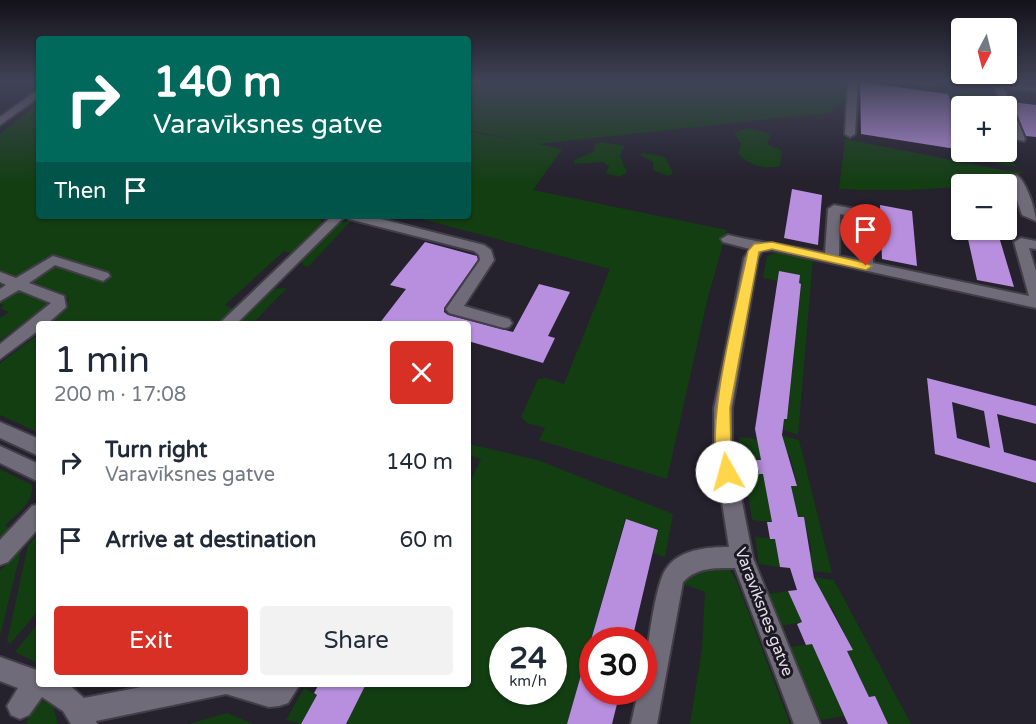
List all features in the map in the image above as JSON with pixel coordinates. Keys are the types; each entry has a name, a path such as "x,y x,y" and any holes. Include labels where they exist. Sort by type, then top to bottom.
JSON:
{"street":[{"path":"850,134 851,115"},
{"path":"1010,115 1020,139"},
{"path":"1017,182 1028,215 1036,217"},
{"path":"831,259 834,209 866,215 866,266"},
{"path":"230,321 336,219"},
{"path":"366,219 479,248 486,253 487,260 454,309 504,323"},
{"path":"728,239 758,247 772,246 1036,303"},
{"path":"1036,245 1021,242 1036,296"},
{"name":"Varavīksnes gatve","path":"758,247 751,258 722,424 723,451 742,558 807,724"},
{"path":"0,296 53,260 103,276"},
{"path":"0,277 59,300 58,307 40,321"},
{"path":"0,352 36,324"},
{"path":"0,430 36,447"},
{"path":"0,454 36,472"},
{"path":"0,555 36,516"},
{"path":"644,724 673,577 682,566 695,560 742,558"},
{"path":"0,669 36,683"},
{"path":"20,706 36,684"},
{"path":"47,687 63,693 83,718 209,687"},
{"path":"242,687 269,695 279,694 285,687"}],"green space":[{"path":"24,115 36,115 36,219 320,219 322,223 291,253 284,251 225,305 233,309 219,321 50,321 63,311 69,299 32,283 22,290 49,301 50,305 38,321 29,319 0,340 0,318 9,312 0,308 4,305 0,304 0,134"},
{"path":"471,115 811,115 538,144 562,149 533,190 727,230 707,301 667,479 539,440 545,428 527,423 521,417 538,379 546,378 564,384 610,269 421,219 471,219 471,132 525,142 471,131"},
{"path":"748,128 770,134 767,144 782,151 780,166 758,166 738,154 741,144 734,133"},
{"path":"845,139 951,160 951,162 1024,172 1017,174 951,174 951,188 908,190 839,189"},
{"path":"601,142 625,146 620,155 627,173 619,177 606,173 609,166 603,162 575,164 573,161 594,151 595,144"},
{"path":"643,153 665,157 673,173 668,176 653,170 653,162 640,155"},
{"path":"989,162 1014,162 1016,167"},
{"path":"352,220 308,267 303,265 301,260 340,223"},
{"path":"779,252 813,259 798,435 781,429 782,418 787,419 790,396 785,394 792,374 794,354 789,352 796,335 798,317 793,316 800,300 801,284 797,283 798,275 779,271 777,281 763,278 767,256"},
{"path":"287,288 255,321 240,321 272,289"},
{"path":"36,336 36,432 0,415 0,363"},
{"path":"781,435 799,440 832,573 813,571 806,552 812,552 804,517 798,517 791,485 797,485 790,456 785,455"},
{"path":"739,437 757,439 761,460 742,458"},
{"path":"471,445 538,460 673,514 665,557 653,553 658,530 625,519 594,627 579,627 579,682 567,724 346,724 364,687 471,687 471,480 481,459 471,456"},
{"path":"0,469 32,485 32,491 27,503 5,526 10,528 0,539"},
{"path":"745,472 763,474 772,522 752,520"},
{"path":"36,536 36,614 10,644 7,642 28,545"},
{"path":"755,537 775,539 780,567 759,564"},
{"path":"22,547 0,636 0,571"},
{"path":"716,568 730,570 737,582 790,724 690,724 702,648 705,592 683,584 701,570"},
{"path":"812,577 834,580 911,724 888,724 875,696 869,697 847,651 852,649 831,606 825,607"},
{"path":"788,591 802,622 781,626 768,594"},
{"path":"36,626 36,662 15,652"},
{"path":"812,644 844,716 821,720 790,647"},
{"path":"304,688 317,695 301,724 286,720"},
{"path":"36,698 53,706 58,724 26,724"},
{"path":"227,713 253,724 189,724"}],"building":[{"path":"861,115 951,115 951,148 861,134"},
{"path":"1017,115 1036,115 1036,137 1026,136"},
{"path":"792,189 822,195 818,245 784,238"},
{"path":"880,205 912,211 917,266 882,259"},
{"path":"968,240 1000,240 1014,287 977,280"},
{"path":"425,242 477,256 478,260 444,308 444,312 448,315 471,321 381,321 406,289 390,285"},
{"path":"779,271 800,275 799,283 801,284 787,419 784,419 782,435 797,486 791,486 798,517 804,517 814,578 853,650 847,651 869,697 875,696 888,724 848,724 812,644 806,645 797,624 802,622 788,591 797,590 790,568 780,567 775,539 770,539 767,522 772,522 763,474 759,474 756,460 761,460 755,429"},
{"path":"539,284 570,292 548,336 555,338 543,363 471,342 471,321 513,332"},
{"path":"927,378 1036,406 1036,424 997,414 1004,452 1036,461 1036,483 935,454","holes":["952,402 984,411 990,448 957,438"]},
{"path":"626,519 658,530 635,627 595,627"},
{"path":"579,682 579,705 617,705 612,724 567,724"},
{"path":"317,687 364,687 346,724 301,724 317,695 314,693"}],"route":[{"path":"727,472 723,451 723,408 754,251 758,247 772,246 866,266"}]}
